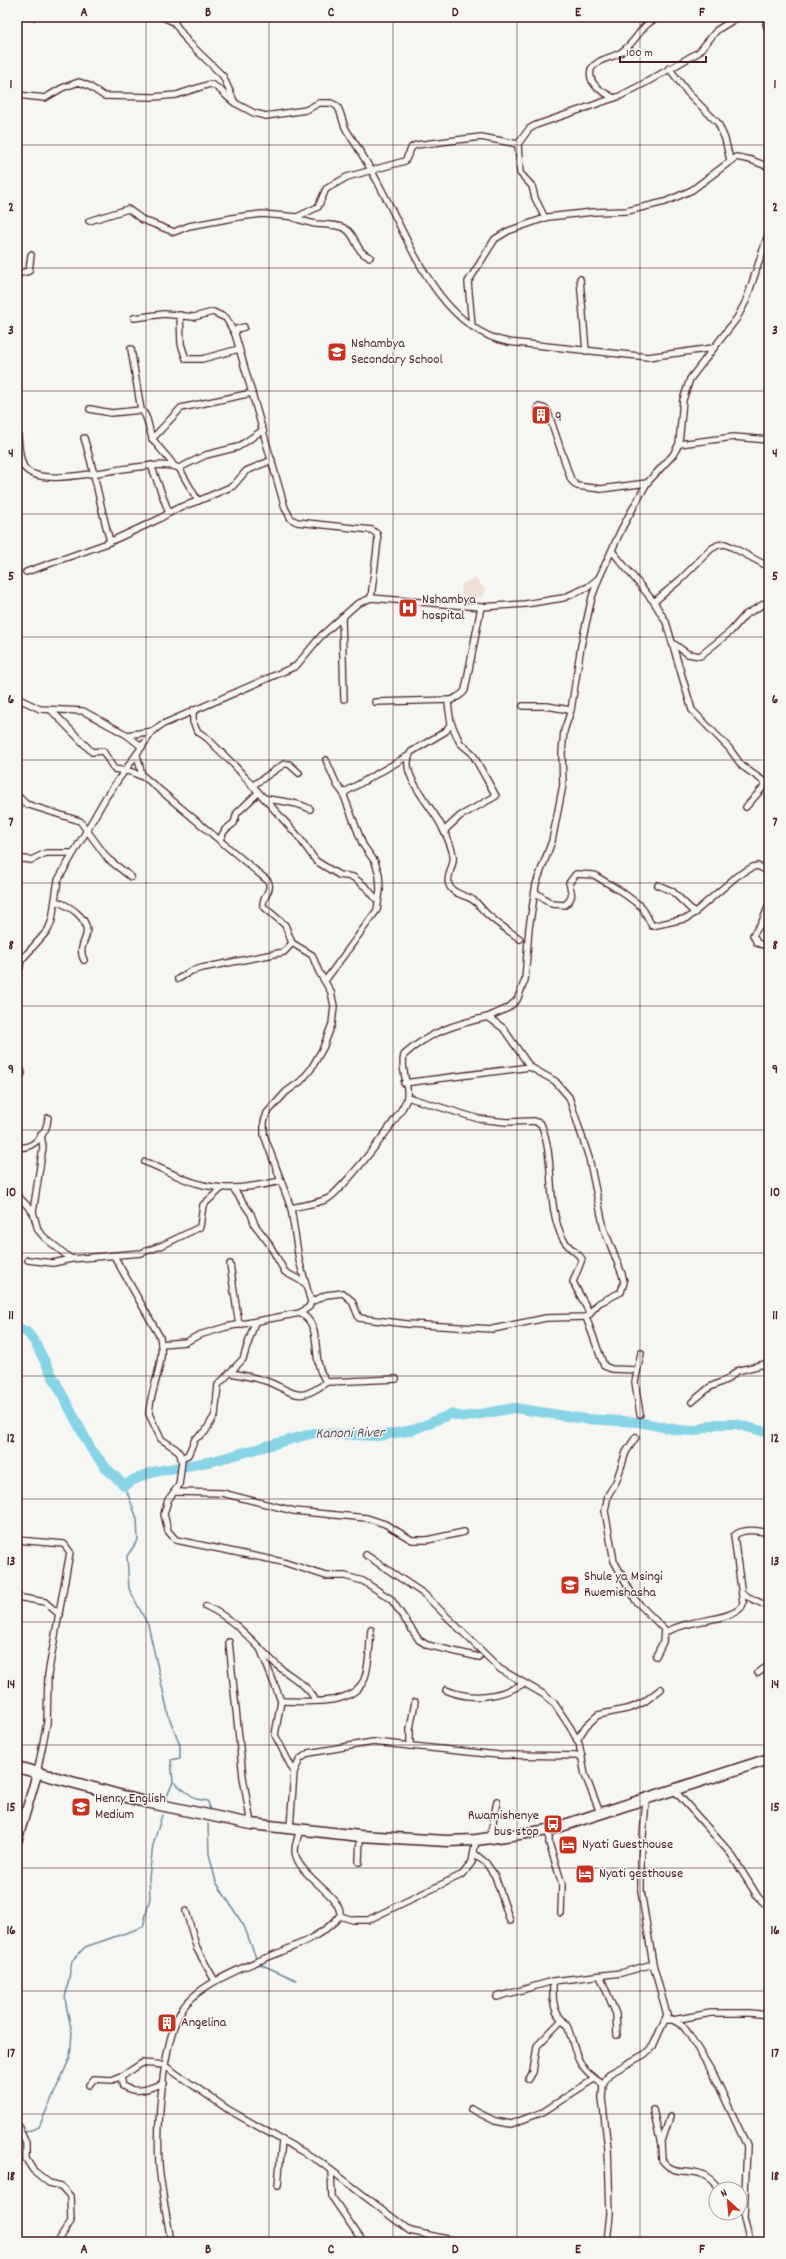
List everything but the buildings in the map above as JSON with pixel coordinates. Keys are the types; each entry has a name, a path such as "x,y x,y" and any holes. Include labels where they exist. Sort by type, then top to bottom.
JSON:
{"highway":[{"path":"17,1767 37,1774 141,1801 251,1824 360,1836 448,1841 476,1840 549,1830 601,1815 769,1759"}],"street":[{"path":"134,17 143,17"},
{"path":"163,17 174,22 188,41 223,76 235,103"},
{"path":"614,98 594,85 590,78 591,69 601,59 625,49 646,24 659,17"},
{"path":"545,218 535,198 532,186 520,172 518,144 529,129 536,125 614,98 699,52 714,33 738,17"},
{"path":"768,17 766,24 769,32"},
{"path":"669,68 688,93 718,123 725,139 730,160"},
{"path":"17,94 45,98 62,88 79,82 89,86 104,96 154,97 176,95 210,84 216,86 228,99 254,113 266,116 306,110 319,103 330,103 337,106 343,122 358,146 370,172 387,200 421,270 449,304 486,336 497,339 586,351 648,357 713,348"},
{"path":"89,221 128,209 143,220 174,232 189,226 262,214 297,217 318,207 326,189 348,177 405,161 412,147 419,144 482,137 518,144"},
{"path":"472,325 468,282 490,243 508,232 545,218 593,212 627,211 665,202 692,190 730,160 736,157 742,157 769,167"},
{"path":"292,217 311,223 331,224 345,229 352,234 358,250 363,255 370,257"},
{"path":"291,1208 327,1199 338,1191 380,1141 399,1114 407,1096 402,1062 404,1055 415,1045 443,1029 488,1017 508,1008 517,1000 523,988 529,928 535,892 555,830 564,777 562,753 563,739 592,597 622,528 647,484 673,455 679,444 683,400 686,388 690,379 737,318 746,301 769,232"},
{"path":"17,274 29,271 31,255"},
{"path":"580,279 586,351"},
{"path":"134,318 164,314 194,317 218,313 226,318 235,334 272,460 284,508 291,519 296,522 372,530 377,534 378,540 371,598"},
{"path":"180,315 181,344 186,358 202,358 239,350"},
{"path":"235,334 237,329 244,327"},
{"path":"131,349 141,410 146,416 152,438 176,467 198,501"},
{"path":"152,438 181,408 252,393"},
{"path":"538,407 546,409 548,412 571,480 576,486 601,489 647,484"},
{"path":"90,409 111,413 141,410"},
{"path":"17,428 19,461 25,469 42,475 68,477 151,465 176,467 238,446 263,430"},
{"path":"679,444 690,444 734,437 769,440"},
{"path":"84,438 92,461 93,474 110,541"},
{"path":"26,572 110,541 178,508 233,486 246,471 272,460"},
{"path":"151,465 169,513"},
{"path":"654,602 682,579 711,549 718,545 725,544 732,547 769,567"},
{"path":"612,551 654,602 666,622 674,644 692,710 722,740 742,766 768,784 746,807"},
{"path":"17,981 19,963 48,930 58,880 86,830 124,770 137,755 153,731 168,721 296,666 321,636 357,604 371,598 481,606 525,604 563,598 588,587 599,578"},
{"path":"674,644 688,654 700,656 731,631 745,615 769,601"},
{"path":"376,702 450,700 460,696 465,690 481,606"},
{"path":"342,617 344,699"},
{"path":"444,831 460,816 496,796 472,753 460,743 451,723 448,708 450,700"},
{"path":"18,702 40,709 83,711 127,735 142,747"},
{"path":"523,706 547,706 570,710"},
{"path":"52,710 92,752 103,751 114,769 137,773 145,778 206,830 220,839 268,881 269,888 263,902 263,906 285,925 292,942 312,955 319,972 331,992 334,1006 332,1024 323,1048 311,1069 301,1081 281,1097 267,1113 264,1122 264,1135 291,1208 296,1245 311,1302 309,1308 300,1313 204,1333 186,1342 162,1344"},
{"path":"193,710 193,722 196,731 220,750 298,836 319,864 339,875 353,877 367,888 378,900"},
{"path":"344,794 347,790 408,756 414,749 446,731 451,723"},
{"path":"127,735 153,731"},
{"path":"137,755 140,769 145,778"},
{"path":"408,756 408,771 411,778 416,788 430,805 444,831 453,858 448,880 450,887 457,894 475,901 484,911 520,939"},
{"path":"325,981 373,916 376,910 380,883 377,868 363,845 344,794 337,785 326,760"},
{"path":"252,786 284,764 289,764 299,773"},
{"path":"220,839 223,831 234,823 237,813 258,793"},
{"path":"17,795 26,804 77,820 108,859 131,877"},
{"path":"264,798 283,803 296,802 310,809"},
{"path":"17,858 31,860 46,853 73,853"},
{"path":"535,892 552,904 565,905 571,900 573,895 569,883 571,878 576,874 589,874 599,877 640,905 652,926 659,923 682,921 695,913 742,873 758,866 769,872"},
{"path":"658,885 672,890 695,913"},
{"path":"55,900 74,910 84,924 86,934 81,952 84,960"},
{"path":"769,905 762,922 754,935 756,943 769,947"},
{"path":"178,979 197,970 284,952 292,942"},
{"path":"311,1302 326,1296 343,1293 352,1300 359,1318 439,1326 504,1328 546,1318 588,1315 599,1303 621,1292 624,1282 622,1274 604,1229 589,1158 570,1096 555,1081 530,1067 502,1028 488,1017"},
{"path":"17,1058 22,1073 17,1084"},
{"path":"404,1083 530,1067"},
{"path":"407,1096 478,1119 506,1122 537,1121 541,1124 546,1139 556,1221 564,1241 582,1259 573,1282 588,1315 604,1366 612,1369 637,1370"},
{"path":"17,1147 22,1148 34,1144 46,1126 48,1118"},
{"path":"41,1135 43,1147 33,1212 38,1230 44,1237 71,1259"},
{"path":"145,1162 194,1183 222,1188 233,1188 281,1181"},
{"path":"28,1260 54,1263 71,1259 114,1256 154,1249 198,1229 202,1224 203,1205 222,1188"},
{"path":"233,1188 251,1214 255,1225 268,1242 285,1272 305,1283"},
{"path":"17,1195 33,1212"},
{"path":"114,1256 160,1336 162,1344 159,1369 149,1414 161,1438 176,1449 181,1458 180,1477 175,1492 165,1507 164,1514 168,1531 176,1540 283,1562 326,1576 345,1576 363,1581 391,1599 418,1640 426,1645 479,1657"},
{"path":"230,1264 239,1325"},
{"path":"300,1313 314,1326 319,1368 322,1377 327,1382"},
{"path":"181,1458 188,1455 195,1439 206,1432 210,1426 217,1409 218,1385 232,1373 246,1355 255,1322"},
{"path":"640,1414 635,1382 641,1353"},
{"path":"692,1402 710,1387 728,1379 737,1371 769,1363"},
{"path":"232,1373 271,1383 293,1395 313,1392 327,1382 396,1379"},
{"path":"636,1437 626,1452 616,1482 608,1495 605,1511 614,1561 634,1599 661,1624 664,1632 663,1642 656,1656"},
{"path":"175,1492 222,1493 294,1511 367,1518 385,1524 412,1540 427,1540 464,1532"},
{"path":"664,1632 738,1610 743,1605 734,1536 738,1533 757,1530 769,1534"},
{"path":"17,1540 64,1544 70,1552 60,1615 48,1675 46,1698 47,1723 37,1774 17,1842"},
{"path":"366,1555 424,1594 483,1654 500,1669 543,1694 554,1703 577,1740 582,1756 585,1775 601,1815"},
{"path":"742,1594 769,1607"},
{"path":"17,1597 45,1602 60,1615"},
{"path":"206,1606 237,1625 260,1648 311,1692 315,1700"},
{"path":"281,1702 338,1699 351,1694 359,1687 364,1679 368,1661 371,1630"},
{"path":"229,1642 243,1777 251,1824"},
{"path":"260,1648 281,1702 276,1735 294,1772 297,1859 306,1873 335,1903 340,1916"},
{"path":"758,1673 769,1665"},
{"path":"446,1690 459,1696 495,1695 512,1690 524,1684"},
{"path":"577,1740 586,1726 598,1715 631,1708 644,1702 661,1689"},
{"path":"410,1746 410,1730 415,1702"},
{"path":"294,1772 300,1759 312,1752 373,1742 498,1755 582,1756"},
{"path":"675,1791 731,1854 758,1897 769,1908"},
{"path":"646,1800 640,1883 653,1964 670,2020 686,2030 714,2075 747,2146 744,2218 750,2242"},
{"path":"490,1838 497,1801"},
{"path":"549,1830 549,1843 562,1884 561,1913"},
{"path":"359,1862 360,1836"},
{"path":"340,1916 352,1920 368,1920 409,1902 462,1874 472,1862 476,1840"},
{"path":"474,1853 486,1863 495,1876 510,1921"},
{"path":"186,1911 197,1949 215,1981"},
{"path":"171,2242 159,2164 165,2065 174,2025 178,2015 194,1996 215,1981 262,1958 295,1946 317,1934 340,1916"},
{"path":"497,1996 553,1981 600,1976 653,1964"},
{"path":"600,1976 615,2012 617,2035"},
{"path":"553,1981 555,2006 562,2020 567,2026 574,2051 579,2061 594,2078 603,2084"},
{"path":"607,2242 610,2214 608,2148 602,2098 603,2084 610,2074 645,2054 653,2046 670,2020 711,2013 750,2013 769,2015"},
{"path":"529,2079 534,2072 537,2046 562,2020"},
{"path":"89,2085 94,2079 105,2081 121,2077 142,2063 165,2065 216,2102 282,2140 331,2171 410,2231 461,2242"},
{"path":"121,2077 123,2086 132,2089 145,2089 164,2083"},
{"path":"471,2109 495,2122 511,2124 543,2112 594,2078"},
{"path":"653,2110 661,2144 662,2160 667,2167 676,2170 705,2174 712,2181"},
{"path":"661,2144 670,2117"},
{"path":"17,2124 26,2143 26,2159 33,2170 49,2183 61,2186 70,2196 71,2221 58,2242"},
{"path":"278,2185 282,2140"},
{"path":"331,2171 332,2198 363,2242"}],"shaded area":[{"path":"475,578 486,590 481,597 467,600 461,593 462,584"}],"waterway":[{"name":"Kanoni River","path":"17,1327 27,1332 34,1341 91,1449 107,1469 125,1486 133,1480 153,1472 213,1461 314,1433 378,1436 413,1430 451,1414 464,1417 514,1408 585,1419 639,1422 678,1430 695,1431 716,1424 736,1424 769,1433"},
{"path":"125,1486 137,1519 138,1540 127,1556 129,1589 148,1625 169,1717 180,1745 180,1758 171,1760 173,1782 165,1801"},
{"path":"173,1782 196,1799 208,1801 210,1811"},
{"path":"23,2133 39,2127 70,2058 72,2033 65,1999 72,1961 85,1947 143,1927 150,1898 149,1877 153,1845 162,1815"},
{"path":"208,1824 209,1854 216,1882 244,1926 256,1958"},
{"path":"260,1964 296,1980"}],"place":[{"name":"Nshambya Secondary School","path":"337,352"},
{"name":"q","path":"541,415"},
{"name":"Nshambya hospital","path":"408,608"},
{"name":"Shule ya Msingi Rwemishasha","path":"570,1585"},
{"name":"Henry English Medium","path":"81,1807"},
{"name":"Rwamishenye bus stop","path":"553,1824"},
{"name":"Nyati Guesthouse","path":"568,1845"},
{"name":"Nyati gesthouse","path":"585,1874"},
{"name":"Angelina","path":"167,2023"}]}
